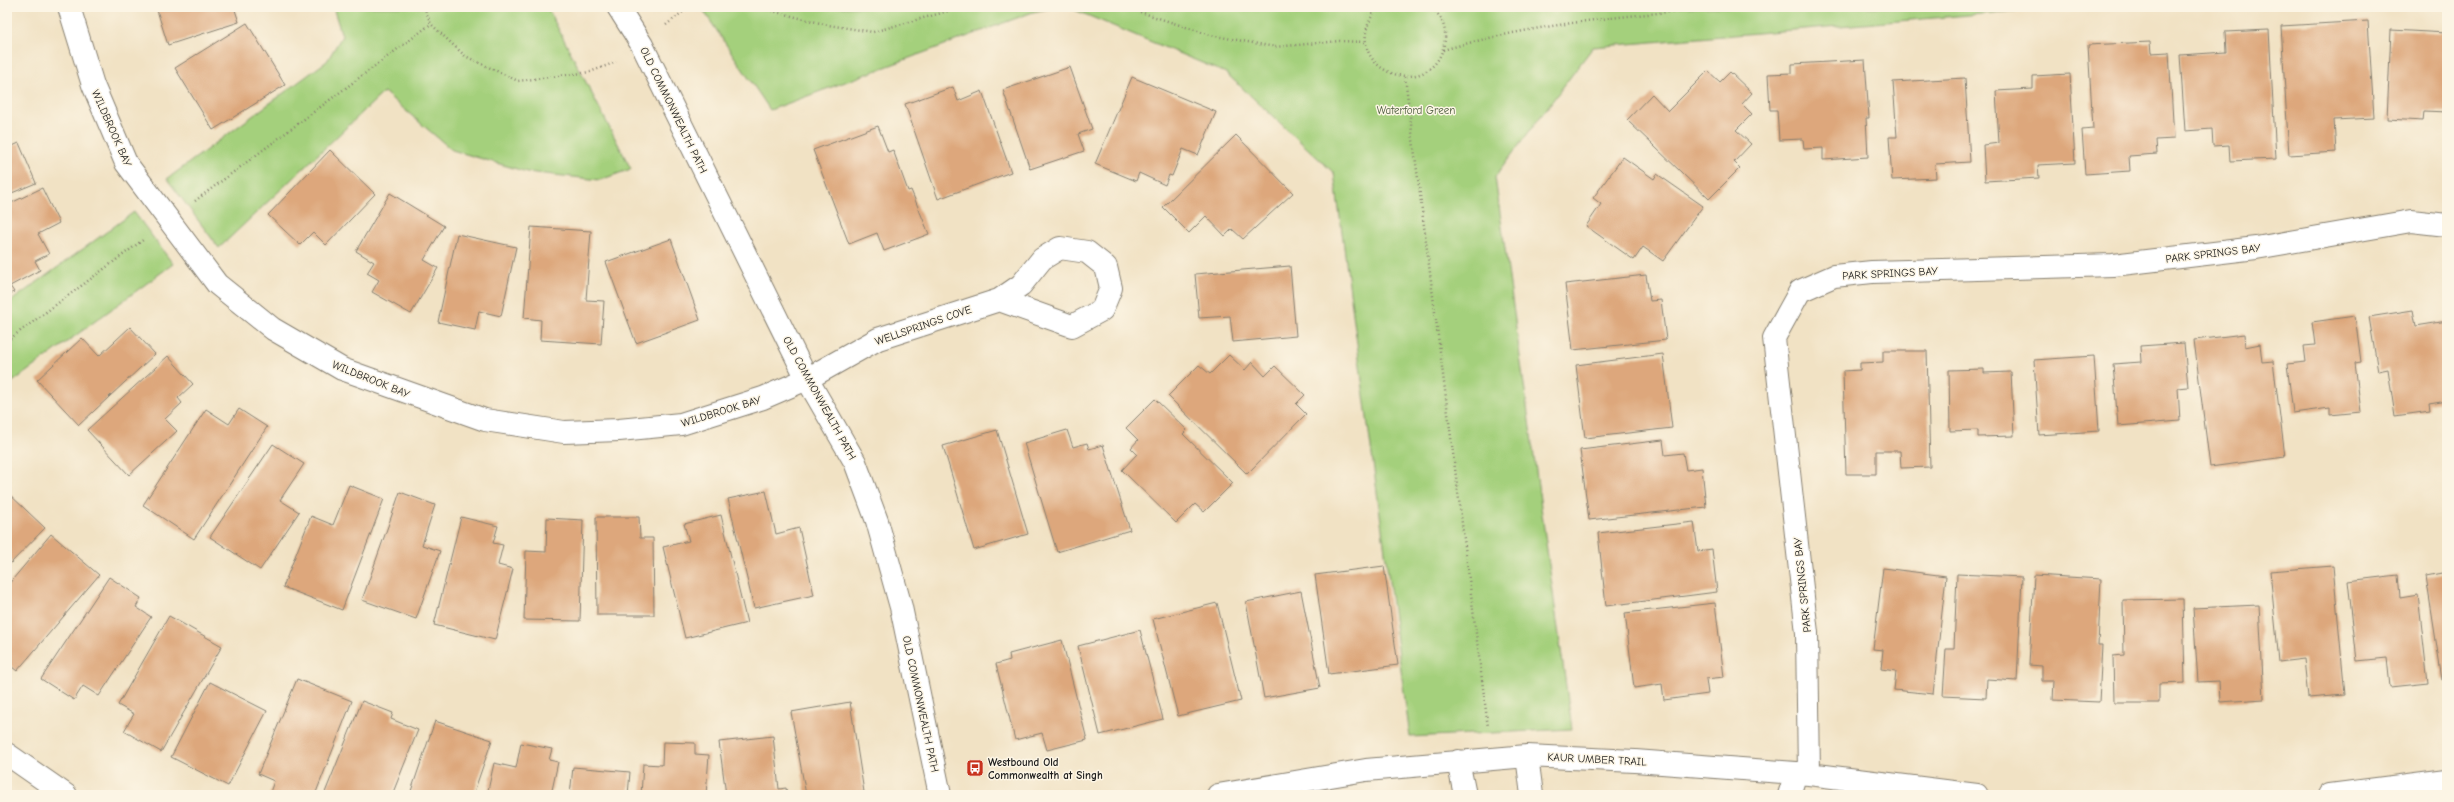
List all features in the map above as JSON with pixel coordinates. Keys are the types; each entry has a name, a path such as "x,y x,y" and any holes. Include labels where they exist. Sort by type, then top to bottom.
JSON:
{"street":[{"name":"WILDBROOK BAY","path":"69,7 92,85 126,164 170,220 216,284 273,329 342,369 485,420 564,432 620,430 681,424 763,398 807,379"},
{"name":"OLD COMMONWEALTH PATH","path":"618,7 642,45 807,379 856,462 877,521 901,607 940,795"},
{"name":"PARK SPRINGS BAY","path":"1789,795 1803,773 1807,633 1774,338 1800,291 1834,276 1872,272 2113,265 2256,248 2411,221 2447,225"},
{"name":"WELLSPRINGS COVE","path":"807,379 878,339 999,300 1021,285 1042,259 1060,248 1087,252 1106,267 1111,288 1102,310 1072,326 999,300"},
{"path":"7,754 66,795"},
{"name":"KAUR UMBER TRAIL","path":"1227,794 1366,770 1527,756 1635,761 1803,773 1976,795"},
{"path":"1527,756 1532,795"},
{"path":"1458,761 1465,795"},
{"path":"2330,795 2447,780"}],"path":[{"path":"424,7 431,24 465,56 518,80 590,72"},
{"path":"756,7 828,25 873,32 909,24 963,7"},
{"path":"1125,7 1210,35 1275,47 1340,41 1365,42"},
{"path":"1378,7 1369,18 1365,42 1368,53 1376,65 1391,74 1405,77 1425,71 1436,62 1443,50 1445,34 1442,20 1431,7"},
{"path":"1443,50 1488,37 1557,25 1619,16 1727,7"},
{"path":"7,341 431,24"},
{"path":"1405,77 1492,758"}],"green space":[{"path":"333,7 547,7 631,169 600,180 527,172 452,150 384,92 219,248 167,179 327,61 342,36"},
{"path":"701,7 1057,7 1033,12 770,110"},
{"name":"Waterford Green","path":"1057,7 2063,7 1593,47 1495,177 1572,729 1410,737 1334,173 1226,73 1070,8"},
{"path":"134,212 173,264 7,386 7,304"}],"building":[{"path":"156,7 245,7 235,10 239,22 168,45"},
{"path":"2368,21 2374,118 2334,120 2336,152 2289,155 2281,26"},
{"path":"247,23 285,85 213,130 175,68"},
{"path":"2269,30 2276,159 2230,161 2229,145 2213,146 2212,129 2185,131 2180,55 2226,52 2225,32"},
{"path":"2391,30 2447,33 2447,112 2424,111 2423,121 2387,119"},
{"path":"2150,42 2151,53 2169,52 2174,139 2156,140 2157,154 2129,156 2130,171 2085,174 2082,130 2093,129 2088,45"},
{"path":"1865,60 1869,118 1866,118 1868,157 1823,160 1823,148 1804,149 1803,139 1779,140 1777,110 1770,110 1768,74 1792,73 1792,64"},
{"path":"1070,67 1092,129 1078,134 1084,151 1030,169 1003,90"},
{"path":"1708,71 1720,82 1730,72 1752,93 1742,104 1752,114 1736,130 1751,144 1734,162 1740,168 1709,199 1627,120 1652,94 1668,111"},
{"path":"2070,74 2075,163 2038,165 2039,178 1985,181 1983,145 1999,143 1996,91 2033,89 2033,76"},
{"path":"1132,77 1216,112 1198,155 1183,149 1172,176 1169,175 1165,185 1139,173 1136,181 1095,164"},
{"path":"1965,78 1970,162 1935,164 1936,178 1892,180 1889,137 1897,137 1893,82"},
{"path":"953,87 958,101 982,91 1011,172 938,199 905,104"},
{"path":"878,126 888,152 893,150 908,191 911,190 929,234 884,251 877,233 849,244 813,150"},
{"path":"1236,135 1293,193 1243,239 1232,229 1225,236 1206,216 1189,233 1163,207"},
{"path":"19,143 36,183 7,195 7,145 8,148"},
{"path":"330,150 375,194 326,245 313,232 300,245 268,215"},
{"path":"1623,157 1654,179 1657,174 1703,206 1663,261 1643,247 1634,260 1586,226 1601,204 1593,198"},
{"path":"42,188 59,223 38,234 49,254 35,261 40,270 10,286 14,292 7,295 7,205"},
{"path":"390,193 444,226 424,260 438,268 411,314 372,292 379,280 367,273 374,262 356,251"},
{"path":"531,227 591,231 586,300 604,301 601,344 540,340 541,320 524,318"},
{"path":"457,234 516,247 501,316 479,311 475,330 438,322"},
{"path":"671,239 700,320 636,343 606,262"},
{"path":"1290,266 1296,336 1233,342 1230,316 1199,318 1195,274"},
{"path":"1646,275 1650,301 1661,300 1666,340 1573,350 1565,284"},
{"path":"2413,310 2416,326 2447,321 2447,401 2429,404 2430,411 2395,416 2388,369 2378,371 2369,317"},
{"path":"2355,316 2361,362 2355,363 2361,412 2330,415 2330,408 2293,413 2287,364 2306,362 2304,346 2315,345 2312,322"},
{"path":"130,327 155,354 79,425 37,380 82,338 99,356"},
{"path":"2244,334 2245,347 2260,344 2262,362 2273,361 2285,457 2210,467 2194,340"},
{"path":"2184,343 2188,387 2178,388 2180,421 2118,426 2113,364 2141,362 2140,346"},
{"path":"1883,351 1927,351 1930,467 1901,468 1900,451 1876,451 1876,474 1846,474 1843,371 1860,370 1860,363 1883,362"},
{"path":"1663,354 1672,428 1585,438 1576,365"},
{"path":"1229,355 1245,370 1252,362 1265,376 1275,366 1305,395 1296,404 1306,414 1247,474 1168,396 1199,365 1210,374"},
{"path":"168,356 193,384 178,398 182,403 165,419 177,431 129,475 87,430"},
{"path":"2094,356 2099,431 2039,435 2034,360"},
{"path":"1984,369 1984,373 2011,372 2014,436 1978,437 1978,430 1950,431 1949,370"},
{"path":"1155,399 1187,430 1183,434 1233,483 1204,512 1195,504 1176,523 1122,470 1137,454 1131,448 1138,440 1126,428"},
{"path":"206,409 229,424 239,409 267,427 194,539 143,505"},
{"path":"997,430 1028,534 974,550 943,446"},
{"path":"1067,430 1073,447 1087,443 1089,449 1103,445 1130,530 1057,552 1024,443"},
{"path":"1663,440 1665,455 1683,453 1686,470 1702,468 1706,507 1589,520 1580,450"},
{"path":"273,444 304,464 280,500 299,512 260,570 210,537"},
{"path":"349,485 384,499 342,610 283,587 311,516 333,525"},
{"path":"766,491 776,534 799,528 814,595 754,608 728,499"},
{"path":"7,492 45,528 7,567"},
{"path":"400,492 435,505 422,545 440,551 416,619 362,600"},
{"path":"721,515 747,623 685,638 663,547 689,541 684,524"},
{"path":"461,517 498,526 493,543 503,545 498,565 513,569 495,640 434,625"},
{"path":"596,517 639,517 640,538 653,538 654,615 597,615"},
{"path":"547,518 583,520 580,621 524,620 526,551 546,552"},
{"path":"1694,522 1698,551 1712,549 1717,592 1606,606 1598,533"},
{"path":"51,534 99,575 17,671 7,663 7,586"},
{"path":"1384,566 1398,665 1329,674 1315,575"},
{"path":"2333,566 2345,695 2308,698 2304,659 2279,662 2270,571"},
{"path":"1883,568 1946,576 1933,694 1894,690 1896,671 1881,669 1883,650 1873,649"},
{"path":"2447,572 2447,679 2442,680 2426,576"},
{"path":"1957,574 2022,577 2017,681 1987,679 1986,698 1943,696 1946,649 1954,649"},
{"path":"2034,575 2101,579 2098,645 2102,645 2099,702 2053,700 2054,681 2042,681 2042,666 2029,665"},
{"path":"2398,575 2400,598 2418,595 2428,683 2390,687 2387,658 2357,661 2348,581"},
{"path":"109,577 141,598 136,607 151,617 99,696 83,686 74,700 41,679"},
{"path":"1301,591 1320,688 1264,698 1246,602"},
{"path":"2183,599 2185,683 2159,684 2159,703 2114,703 2113,656 2124,655 2123,600"},
{"path":"1217,603 1241,701 1178,716 1153,619"},
{"path":"1715,603 1724,677 1706,679 1708,694 1664,700 1662,684 1634,688 1625,613"},
{"path":"2259,605 2264,699 2220,702 2219,681 2198,682 2193,608"},
{"path":"169,616 222,646 161,752 124,731 134,714 118,705"},
{"path":"1140,630 1163,719 1100,735 1078,646"},
{"path":"1062,640 1087,740 1047,750 1042,733 1015,740 996,664 1010,660 1009,654"},
{"path":"297,679 352,701 315,795 269,795 274,781 258,774"},
{"path":"210,682 267,711 228,786 171,757"},
{"path":"362,701 393,713 391,719 418,730 392,795 324,795"},
{"path":"850,702 864,792 844,795 806,795 791,712"},
{"path":"435,721 492,740 473,795 410,794"},
{"path":"773,736 779,789 786,788 787,795 726,795 719,742"},
{"path":"663,742 695,743 695,754 709,755 706,795 641,795 643,764 662,765"},
{"path":"521,743 552,749 549,760 558,762 551,795 487,795 494,763 516,768"},
{"path":"573,767 630,772 628,795 570,795"}],"place":[{"name":"Westbound Old Commonwealth at Singh","path":"975,768"}]}
